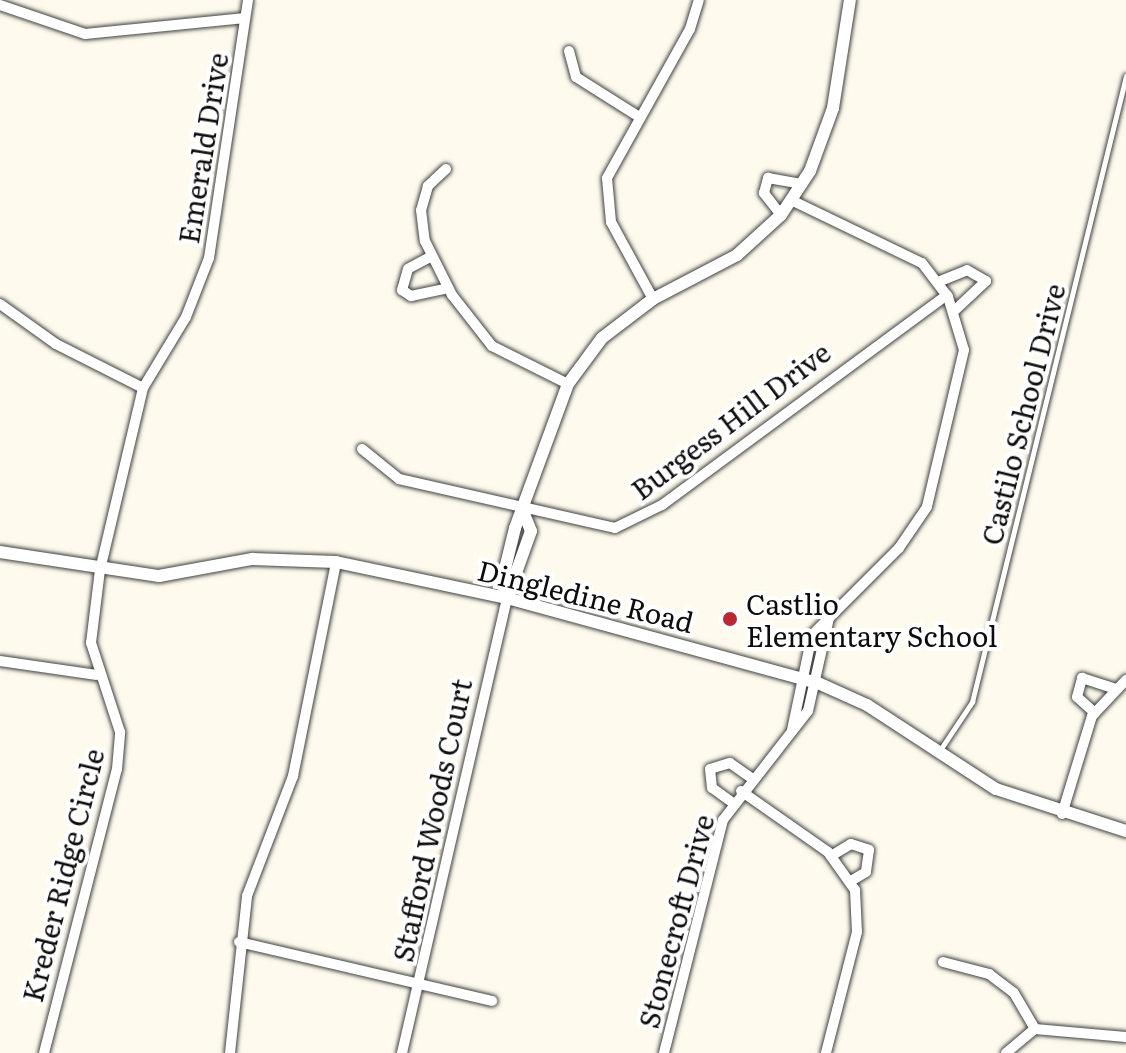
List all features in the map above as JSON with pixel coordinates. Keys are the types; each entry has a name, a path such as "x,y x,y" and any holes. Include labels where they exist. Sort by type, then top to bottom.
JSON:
{"street":[{"name":"Emerald Drive","path":"100,570 143,388 186,317 209,258 248,0"},
{"path":"653,299 606,200 613,162 690,29 699,0"},
{"path":"507,598 531,531 526,514 568,384 602,338 653,299 737,255 781,215 802,184 833,108 850,0"},
{"path":"0,5 85,34 245,18"},
{"path":"569,51 576,77 638,116"},
{"path":"446,169 428,186 421,210 432,256 448,288 492,346 568,384"},
{"path":"781,215 764,193 768,178 802,184"},
{"path":"791,200 905,252 938,282 947,295 964,350 961,377 927,507 812,635 799,677 792,730"},
{"path":"432,256 408,269 402,290 411,296 448,288"},
{"path":"938,282 967,270 986,281 954,311"},
{"name":"Burgess Hill Drive","path":"362,449 399,479 526,514 600,528 628,525 947,295"},
{"path":"0,304 65,350 143,388"},
{"name":"Dingledine Road","path":"0,552 100,570 159,576 252,559 336,562 507,598 818,683 996,789 1062,814 1126,831"},
{"path":"230,1053 239,942 254,870 297,761 307,679 336,562"},
{"name":"Kreder Ridge Circle","path":"44,1053 117,769 120,732 97,675 91,643 100,570"},
{"name":"Stafford Woods Court","path":"402,1053 507,598"},
{"name":"Stonecroft Drive","path":"664,1053 733,803 792,730 818,683 829,618"},
{"path":"0,661 97,675"},
{"path":"1095,713 1077,697 1082,678 1116,689"},
{"path":"1062,814 1095,713 1126,680"},
{"name":"Stonecroft Drive","path":"733,803 712,788 710,769 730,763 753,779"},
{"path":"741,791 831,856 851,881 860,916 826,1053"},
{"path":"831,856 851,844 869,850 866,872 851,881"},
{"path":"239,942 492,1001"},
{"path":"943,962 989,974 1014,993 1035,1029"},
{"path":"1006,1053 1035,1029 1126,1037"}],"lane":[{"name":"Castilo School Drive","path":"938,752 972,702 1126,76"}],"place":[{"name":"Castlio Elementary School","path":"730,619"}]}
